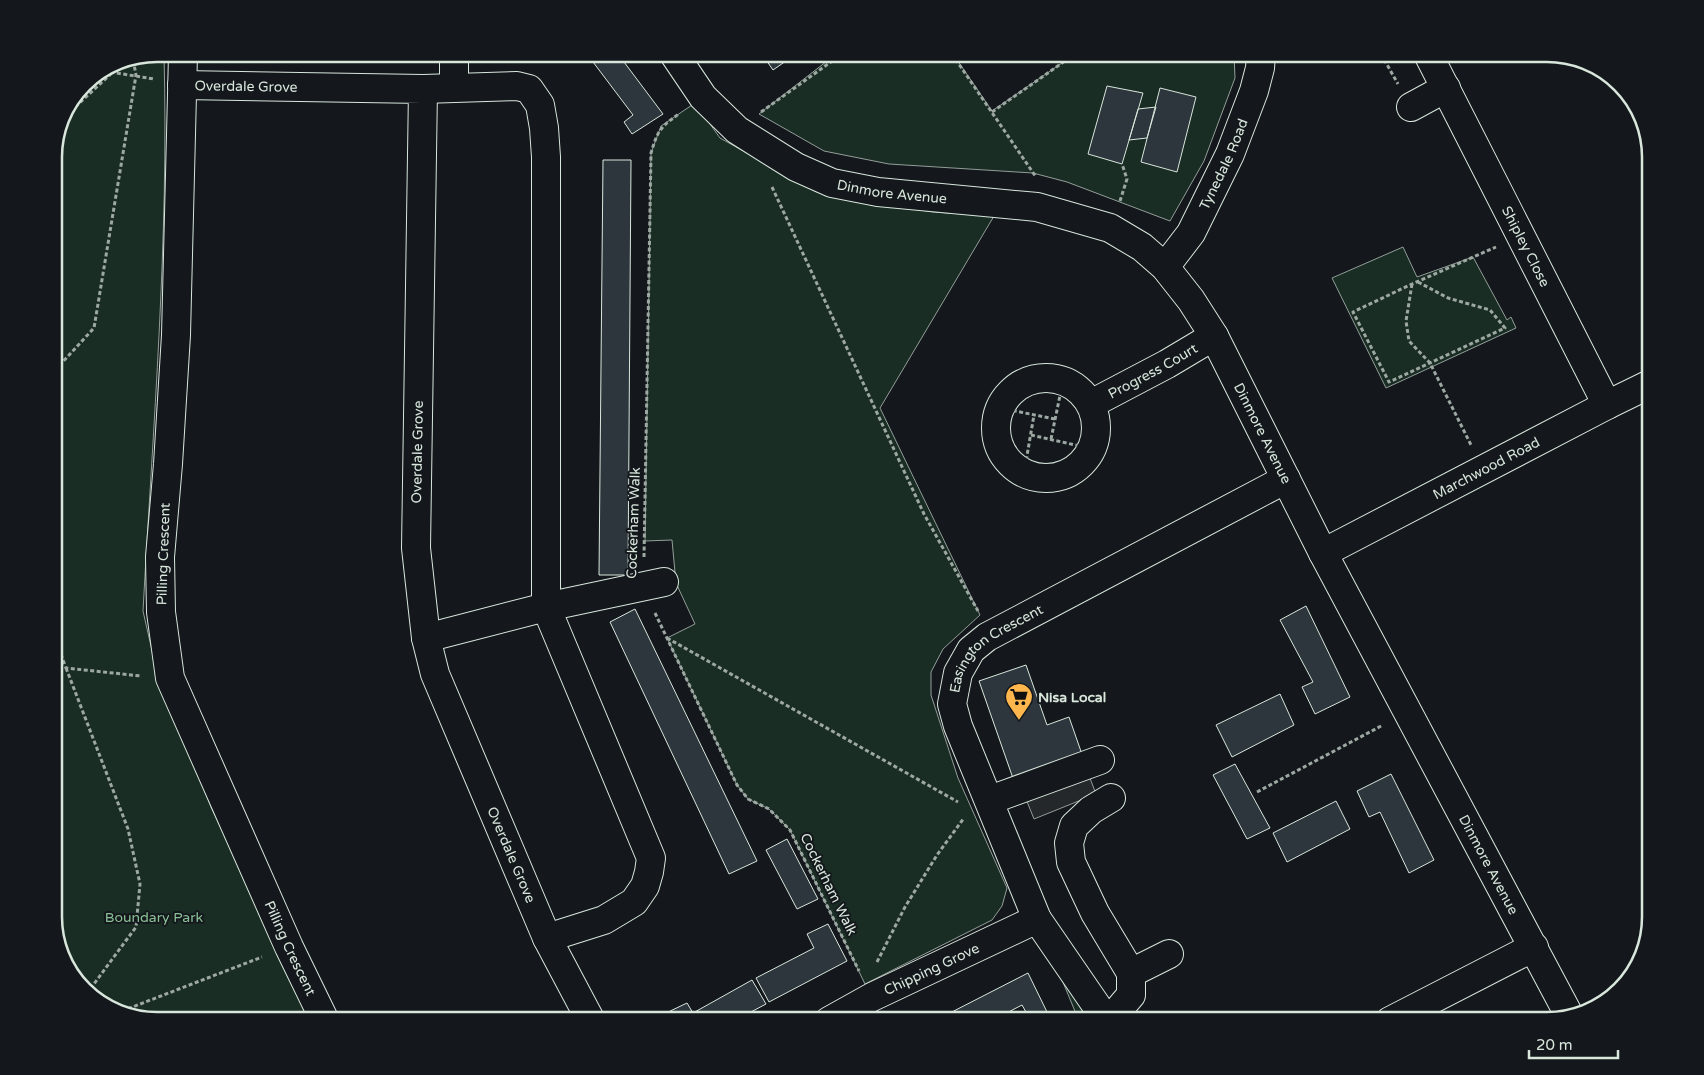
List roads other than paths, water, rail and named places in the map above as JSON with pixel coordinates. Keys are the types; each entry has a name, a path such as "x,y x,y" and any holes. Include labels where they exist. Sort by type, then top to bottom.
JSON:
{"street":[{"name":"Tynedale Road","path":"1165,267 1191,233 1230,154 1254,91 1260,62"},
{"name":"Shipley Close","path":"1432,62 1607,405"},
{"name":"Pilling Crescent","path":"183,63 176,335 160,557 161,612 170,678 289,947 321,1012"},
{"path":"454,63 454,88"},
{"name":"Dinmore Avenue","path":"680,63 703,97 737,130 796,167 832,183 878,192 1037,207 1061,213 1110,228 1142,247 1165,267 1191,300 1214,336 1323,553 1567,1010"},
{"name":"Overdale Grove","path":"182,83 423,89 416,548 426,638 435,674 547,938 586,1012"},
{"path":"423,89 517,86 528,90 540,105 546,157 546,607 651,858 650,872 645,886 634,902 604,920 547,938"},
{"path":"1411,107 1446,88"},
{"name":"Progress Court","path":"1091,404 1167,364 1214,336"},
{"path":"1042,377 1057,378 1071,384 1082,392 1091,404 1096,418 1097,433 1093,449 1073,471 1058,477 1043,479 1024,473 1014,467 1004,456 1000,448 996,425 1000,408 1006,398 1016,388 1028,381 1042,377"},
{"name":"Marchwood Road","path":"1323,553 1641,388"},
{"name":"Easington Crescent","path":"1102,1012 1037,919 990,800 958,726 952,704 958,673 971,650 991,635 1286,479"},
{"path":"426,638 546,607 653,584"},
{"path":"990,800 1100,760"},
{"path":"1111,798 1091,810 1074,826 1069,843 1071,862 1095,913 1131,973 1169,954"},
{"name":"Chipping Grove","path":"840,1012 869,991 1037,919"},
{"path":"1408,1012 1534,947"},
{"name":"Easington Crescent","path":"1116,1012 1131,995 1131,973"}],"place":[{"name":"Nisa Local","path":"1019,721"}],"park label":[{"name":"Boundary Park","path":"154,917"}]}
